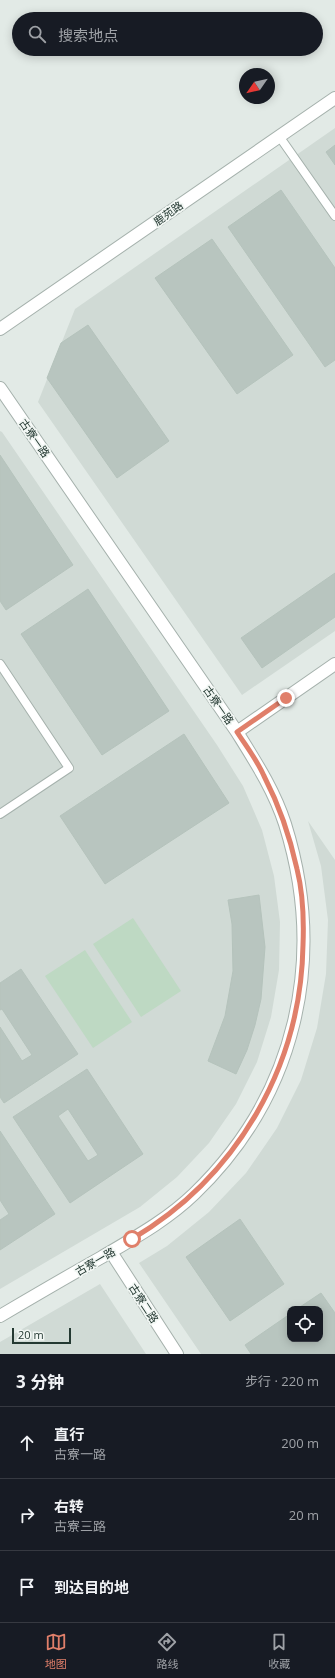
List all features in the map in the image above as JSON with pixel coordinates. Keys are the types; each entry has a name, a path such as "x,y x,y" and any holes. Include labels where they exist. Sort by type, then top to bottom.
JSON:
{"street":[{"name":"鹿苑路","path":"0,329 335,98"},
{"name":"古寮一路","path":"0,388 237,732 264,775 284,822 298,871 304,921 303,972 294,1022 279,1071 256,1116 228,1158 193,1195 154,1227 0,1316"},
{"path":"237,732 335,664"},
{"name":"古寮二路","path":"111,1252 177,1354"}],"lane":[{"path":"279,136 335,216"},
{"path":"0,664 69,768 0,814"}],"shaded area":[{"path":"335,128 335,631 242,695 38,402 75,309"},
{"path":"0,431 217,745 243,786 262,830 274,876 280,922 279,970 271,1017 257,1062 236,1104 209,1143 177,1177 140,1207 0,1289"},
{"path":"308,821 335,860 335,1354 201,1354 139,1263 167,1246 209,1212 246,1173 277,1128 301,1080 317,1028 326,974 328,920 321,866"},
{"path":"100,1284 146,1354 0,1354 0,1342"}],"green space":[{"path":"133,918 181,991 141,1017 93,944"},
{"path":"85,950 132,1022 93,1048 45,976"}],"building":[{"path":"335,145 335,165 326,152"},
{"path":"281,190 335,268 335,360 325,367 228,227"},
{"path":"212,239 293,355 237,394 155,278"},
{"path":"88,325 169,441 117,478 47,378 61,343"},
{"path":"0,455 73,565 6,610 0,601"},
{"path":"335,573 335,617 262,668 241,638"},
{"path":"88,589 169,711 102,755 21,634"},
{"path":"184,734 229,803 105,884 60,816"},
{"path":"259,895 265,947 261,999 247,1050 236,1074 208,1061 225,1016 233,971 232,924 228,900"},
{"path":"21,969 78,1054 4,1103 0,1097 0,1027 22,1061 32,1055 2,1009 0,1010 0,983"},
{"path":"87,1069 143,1154 70,1203 13,1117","holes":["68,1109 98,1155 88,1161 58,1116"]},
{"path":"0,1131 55,1214 0,1250 0,1220 9,1214 0,1200"},
{"path":"240,1219 284,1284 230,1321 186,1257"},
{"path":"321,1293 335,1313 335,1354 251,1354 245,1345 287,1316 287,1342 323,1342 323,1306 302,1306"}],"route":[{"path":"132,1239 154,1227 193,1195 228,1158 256,1116 279,1071 294,1022 303,972 304,921 298,871 284,822 264,775 237,732 286,698"}]}
